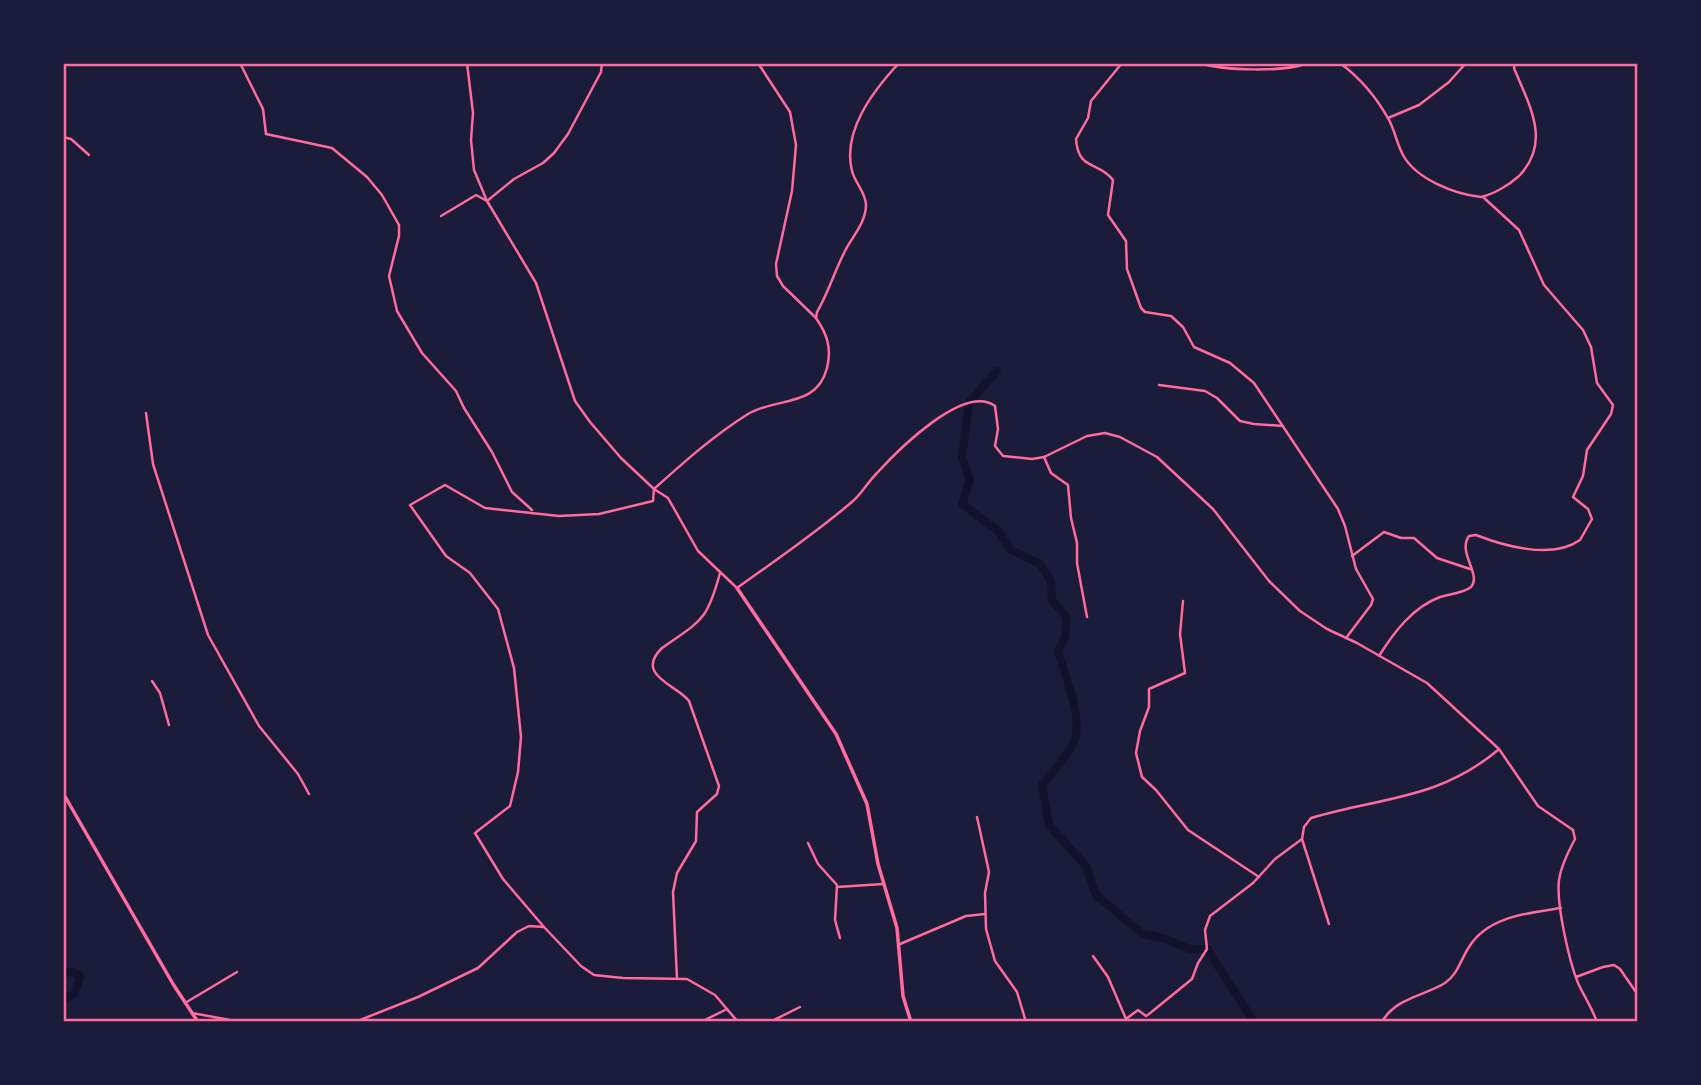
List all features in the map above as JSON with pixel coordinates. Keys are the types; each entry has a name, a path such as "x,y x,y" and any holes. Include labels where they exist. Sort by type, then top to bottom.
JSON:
{"street":[{"path":"240,63 263,109 266,134 332,148 367,177 382,195 399,225 399,236 389,276 402,323 425,357 456,391 512,492 534,512"},
{"path":"467,63 473,113 471,140 474,170 487,201 536,283 575,401 621,458 654,489 668,498 698,551 737,588 836,734 847,757 867,804 883,884 900,944 903,996 911,1022"},
{"path":"487,201 514,179 543,163 554,153 573,126 601,72 602,63"},
{"path":"738,1022 715,995 687,979 594,975 581,966 544,928 503,879 475,833 510,806 521,737 514,668 498,609 470,573 446,556 410,505 445,485 485,508 559,516 599,514 653,501 654,489 717,434 755,410 795,401 814,391 825,375 829,361 827,336 816,318 783,286 777,276 776,264 792,191 796,145 792,117 758,63"},
{"path":"816,318 866,208 865,198 852,171 852,137 879,85 899,63"},
{"path":"1122,63 1090,101 1090,112 1078,134 1076,144 1084,161 1108,174 1113,180 1108,215 1126,241 1126,265 1141,308 1145,312 1171,316 1198,350 1230,363 1259,388 1338,509 1358,573 1373,602 1346,639"},
{"path":"1200,63 1225,68 1279,68 1308,63"},
{"path":"1340,63 1369,91 1388,118 1405,158 1420,175 1427,181 1467,195 1483,197 1519,230 1544,285 1583,330 1591,347 1595,377 1611,401 1613,409 1587,450 1583,476 1573,497 1592,514 1591,524 1580,541 1547,550 1509,545 1476,535 1469,536 1466,548 1475,576 1470,588 1438,597 1417,610 1393,635 1379,656"},
{"path":"1388,118 1419,105 1449,82 1466,63"},
{"path":"1483,197 1514,180 1526,167 1536,149 1531,108 1514,68 1515,63"},
{"path":"63,137 71,139 89,156"},
{"path":"440,216 476,195 487,201"},
{"path":"1159,385 1205,391 1217,398 1240,421 1283,426"},
{"path":"737,588 817,531 855,500 878,471 921,430 965,403 983,400 995,406 999,429 995,446 1003,456 1032,459 1044,457 1087,436 1105,433 1120,437 1157,457 1213,509 1257,566 1300,611 1327,629 1427,683 1499,749 1538,806 1573,830 1575,835 1559,878 1561,908 1576,977 1597,1022"},
{"path":"146,413 152,464 211,640 259,726 298,775 309,794"},
{"path":"1044,457 1051,473 1068,485 1071,519 1077,544 1077,563 1087,617"},
{"path":"1352,556 1384,532 1401,538 1414,538 1437,558 1471,569"},
{"path":"677,979 673,891 675,880 696,841 697,812 717,794 719,786 689,701 661,681 655,672 654,663 662,648 704,617 713,600 720,572"},
{"path":"1183,601 1180,634 1185,673 1152,685 1149,689 1149,706 1136,753 1140,774 1188,830 1259,877"},
{"path":"152,681 160,693 169,725"},
{"path":"1329,924 1302,839 1304,827 1311,818 1429,790 1473,769 1499,749"},
{"path":"63,793 89,842 198,1022"},
{"path":"977,817 989,872 986,929 995,961 1017,992 1026,1022"},
{"path":"1122,1022 1138,1010 1146,1016 1192,979 1206,949 1205,930 1210,916 1302,839"},
{"path":"808,843 818,864 837,887 835,920 841,938"},
{"path":"837,887 883,884"},
{"path":"1382,1022 1390,1010 1450,979 1473,941 1495,925 1506,918 1561,908"},
{"path":"900,944 965,916 985,914"},
{"path":"355,1022 418,997 478,968 517,932 529,926 544,928"},
{"path":"1093,956 1108,977 1126,1019"},
{"path":"1576,977 1614,965 1620,969 1638,995"},
{"path":"185,1003 237,972"},
{"path":"770,1022 800,1007"},
{"path":"701,1022 727,1009"},
{"path":"192,1013 241,1022"}],"waterway":[{"path":"997,371 969,402 962,457 970,480 962,504 998,531 1011,550 1040,564 1051,581 1052,600 1067,618 1065,637 1058,651 1074,704 1077,726 1074,742 1042,785 1049,825 1086,866 1096,895 1143,934 1163,938 1189,949 1207,949 1254,1022"},
{"path":"63,973 73,972 80,976 75,993 63,1001"}]}
